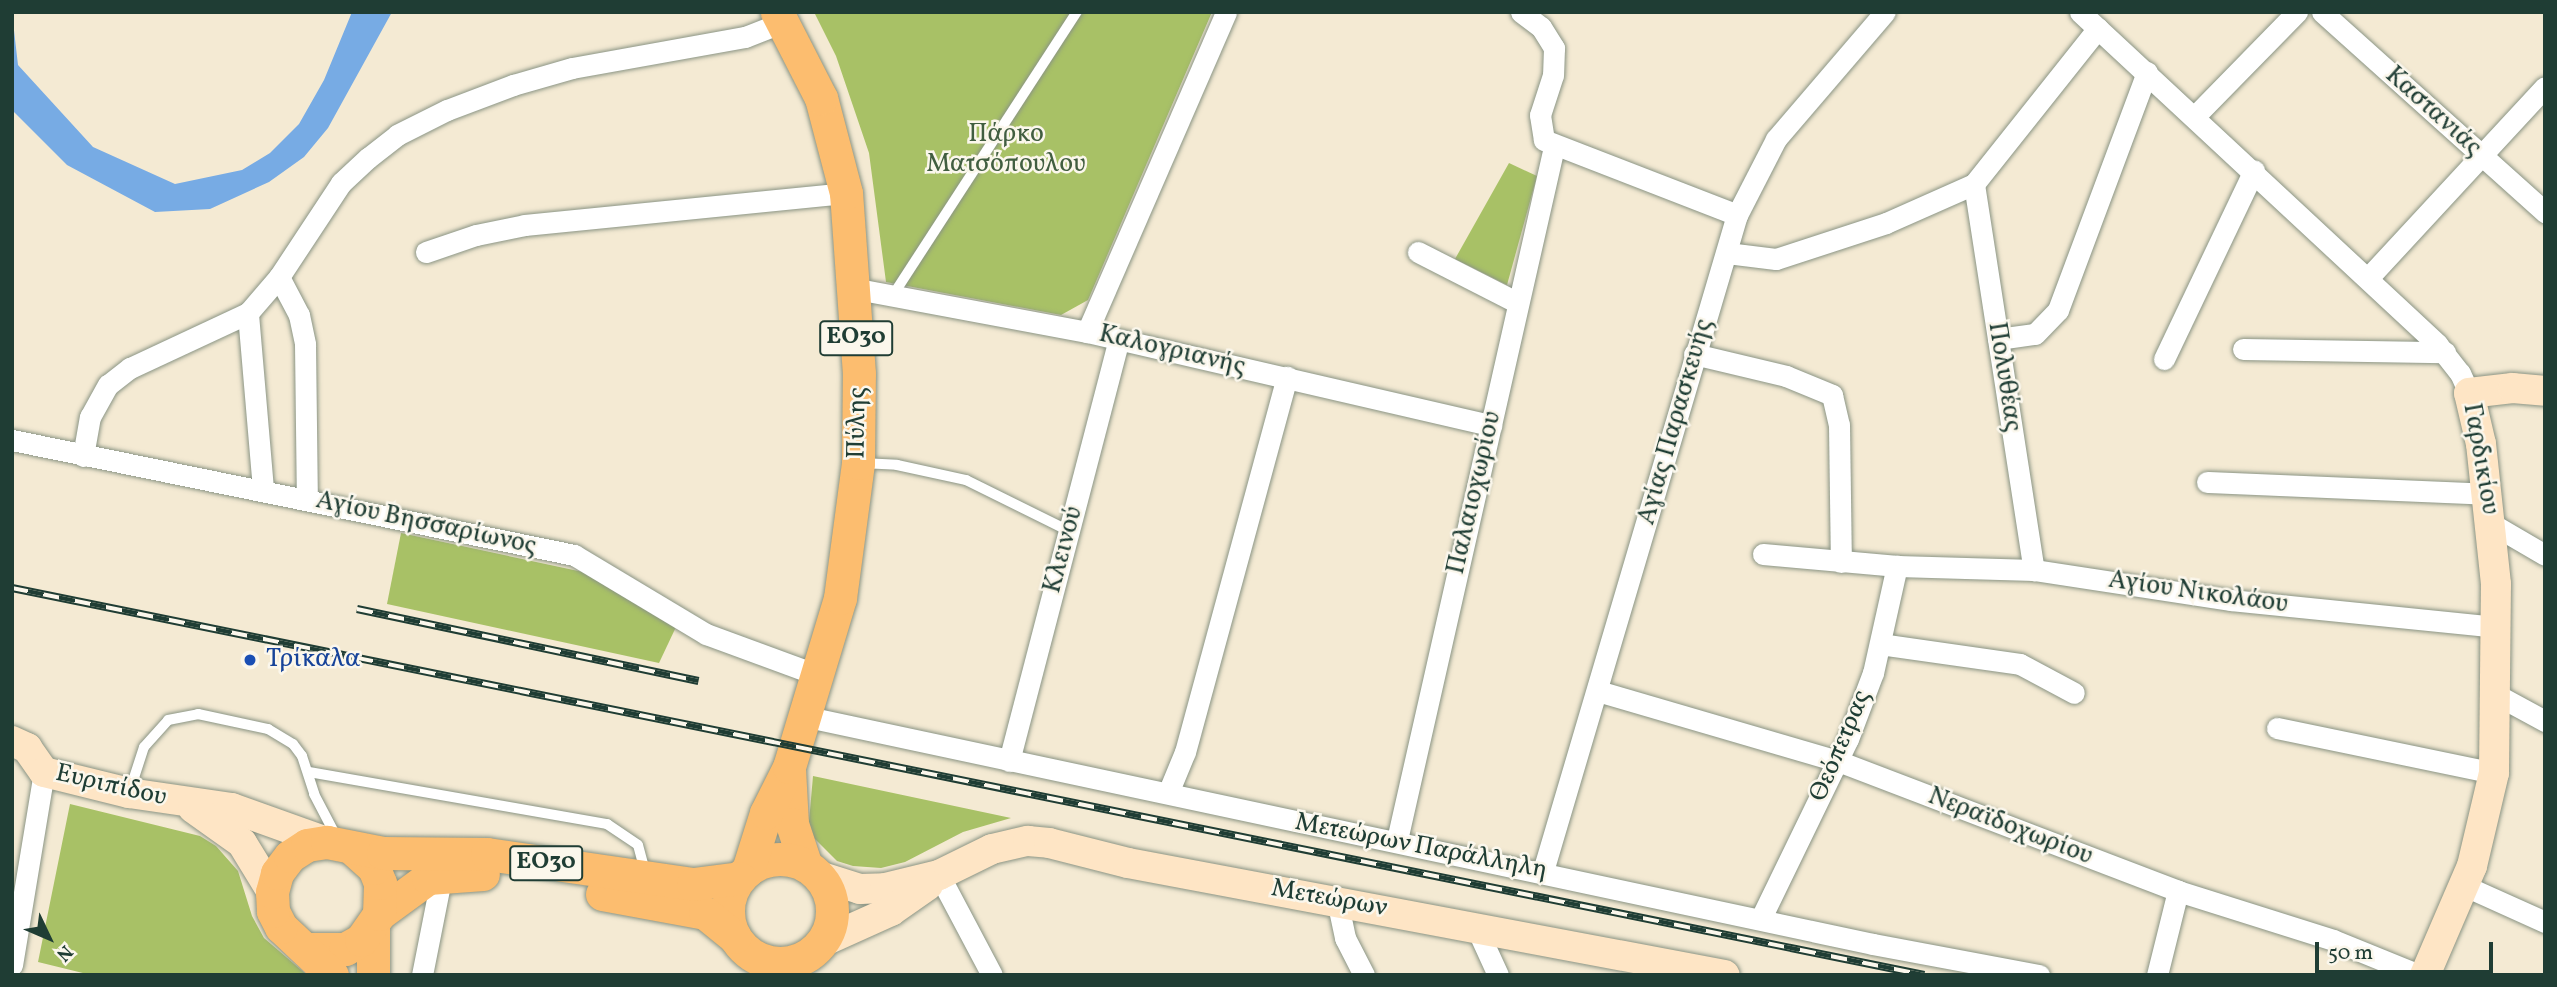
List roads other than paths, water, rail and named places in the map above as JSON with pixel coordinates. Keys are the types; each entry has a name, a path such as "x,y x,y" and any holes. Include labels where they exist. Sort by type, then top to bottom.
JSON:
{"main road":[{"name":"Πύλης","path":"786,15 821,98 846,193 859,374 858,463 840,598 803,716"},
{"name":"ΕΟ30","path":"735,937 729,907 766,813 789,767 803,716"},
{"name":"ΕΟ30","path":"309,949 345,949 410,889 442,874 483,874 688,908 719,922 766,969 803,958 822,942 832,908 812,871 792,824 789,767"},
{"name":"ΕΟ30","path":"271,892 277,873 289,856 307,845 340,844 383,853 487,854 693,884 744,874 776,859 812,871"},
{"path":"340,844 369,862 380,883 373,975"},
{"path":"271,892 281,927 309,949 332,975"}],"street":[{"path":"1087,332 1226,12"},
{"path":"1521,12 1541,27 1554,48 1553,75 1539,115 1544,140 1554,147 1737,215"},
{"name":"Αγίας Παρασκευής","path":"1543,871 1737,215 1776,139 1885,12"},
{"name":"Γαρδικίου","path":"2080,12 2254,170 2445,352 2469,393 2492,524 2498,627 2494,773 2465,887 2425,975"},
{"path":"2195,116 2297,12"},
{"name":"Καστανιάς","path":"2322,12 2545,212"},
{"path":"83,456 90,417 108,385 130,368 248,313 279,277 341,183 397,135 434,116 572,68 745,37 786,15"},
{"path":"1727,253 1776,259 1886,223 1974,184 2098,28"},
{"path":"1998,339 2035,334 2058,310 2097,217 2147,72"},
{"path":"2368,278 2545,87"},
{"name":"Παλαιοχωρίου","path":"1397,839 1554,147"},
{"path":"2164,359 2254,170"},
{"name":"Πολυθέας","path":"1974,184 2034,570"},
{"path":"426,252 476,235 524,225 846,193"},
{"path":"1418,253 1518,303"},
{"path":"279,277 299,315 305,344 307,499"},
{"name":"Καλογριανής","path":"852,288 1087,332 1491,425"},
{"path":"248,313 263,489"},
{"name":"Κλεινού","path":"1009,761 1119,340"},
{"path":"2243,349 2445,352"},
{"path":"1694,354 1786,376 1832,395 1839,425 1841,562"},
{"path":"1168,793 1182,764 1287,377"},
{"path":"2469,393 2513,388 2545,391"},
{"name":"Αγίου Βησσαρίωνος","path":"12,440 263,489 574,555 706,634 815,674"},
{"path":"2207,482 2488,494"},
{"path":"2492,524 2545,555"},
{"name":"Αγίου Νικολάου","path":"1763,554 1897,566 2034,570 2231,600 2498,627"},
{"name":"Θεόπετρας","path":"1762,918 1838,761 1880,644 1897,566"},
{"path":"1880,644 2020,664 2074,693"},
{"name":"Νεραϊδοχωρίου","path":"1598,691 1838,761 2178,891 2333,940 2419,975"},
{"path":"2497,695 2545,721"},
{"name":"Μετεώρων Παράλληλη","path":"803,716 2039,975"},
{"path":"2277,727 2494,773"},
{"name":"Ευριπίδου","path":"12,741 27,748 44,772 129,793 232,808 340,844"},
{"path":"12,965 44,772"},
{"name":"Ευριπίδου","path":"180,802 206,814 242,843 271,892"},
{"name":"Μετεώρων","path":"812,871 860,889 909,885 939,875 992,849 1028,841 1725,975"},
{"path":"422,975 442,874"},
{"path":"939,875 992,975"},
{"name":"Μετεώρων","path":"822,942 891,911 939,875"},
{"path":"2465,887 2545,922"},
{"path":"2157,975 2178,891"},
{"path":"1337,900 1345,938 1364,975"},
{"path":"1476,927 1498,975"}],"lane":[{"path":"893,295 1077,12"},
{"path":"858,463 897,465 966,480 1069,531"},
{"path":"129,793 144,747 169,720 198,714 281,735 293,744 309,772 322,811 340,844"},
{"path":"309,772 607,824 638,845 646,878"}],"water":[{"path":"352,12 392,12 328,128 304,157 269,182 210,209 155,212 67,165 12,110 12,13 18,65 93,147 175,184 242,170 270,153 299,124 324,80"}],"railway":[{"path":"12,588 1924,975"},
{"path":"357,609 699,681"}],"place":[{"name":"Τρίκαλα","path":"250,660"}],"park label":[{"name":"Πάρκο Ματσόπουλου","path":"1006,150"}]}
